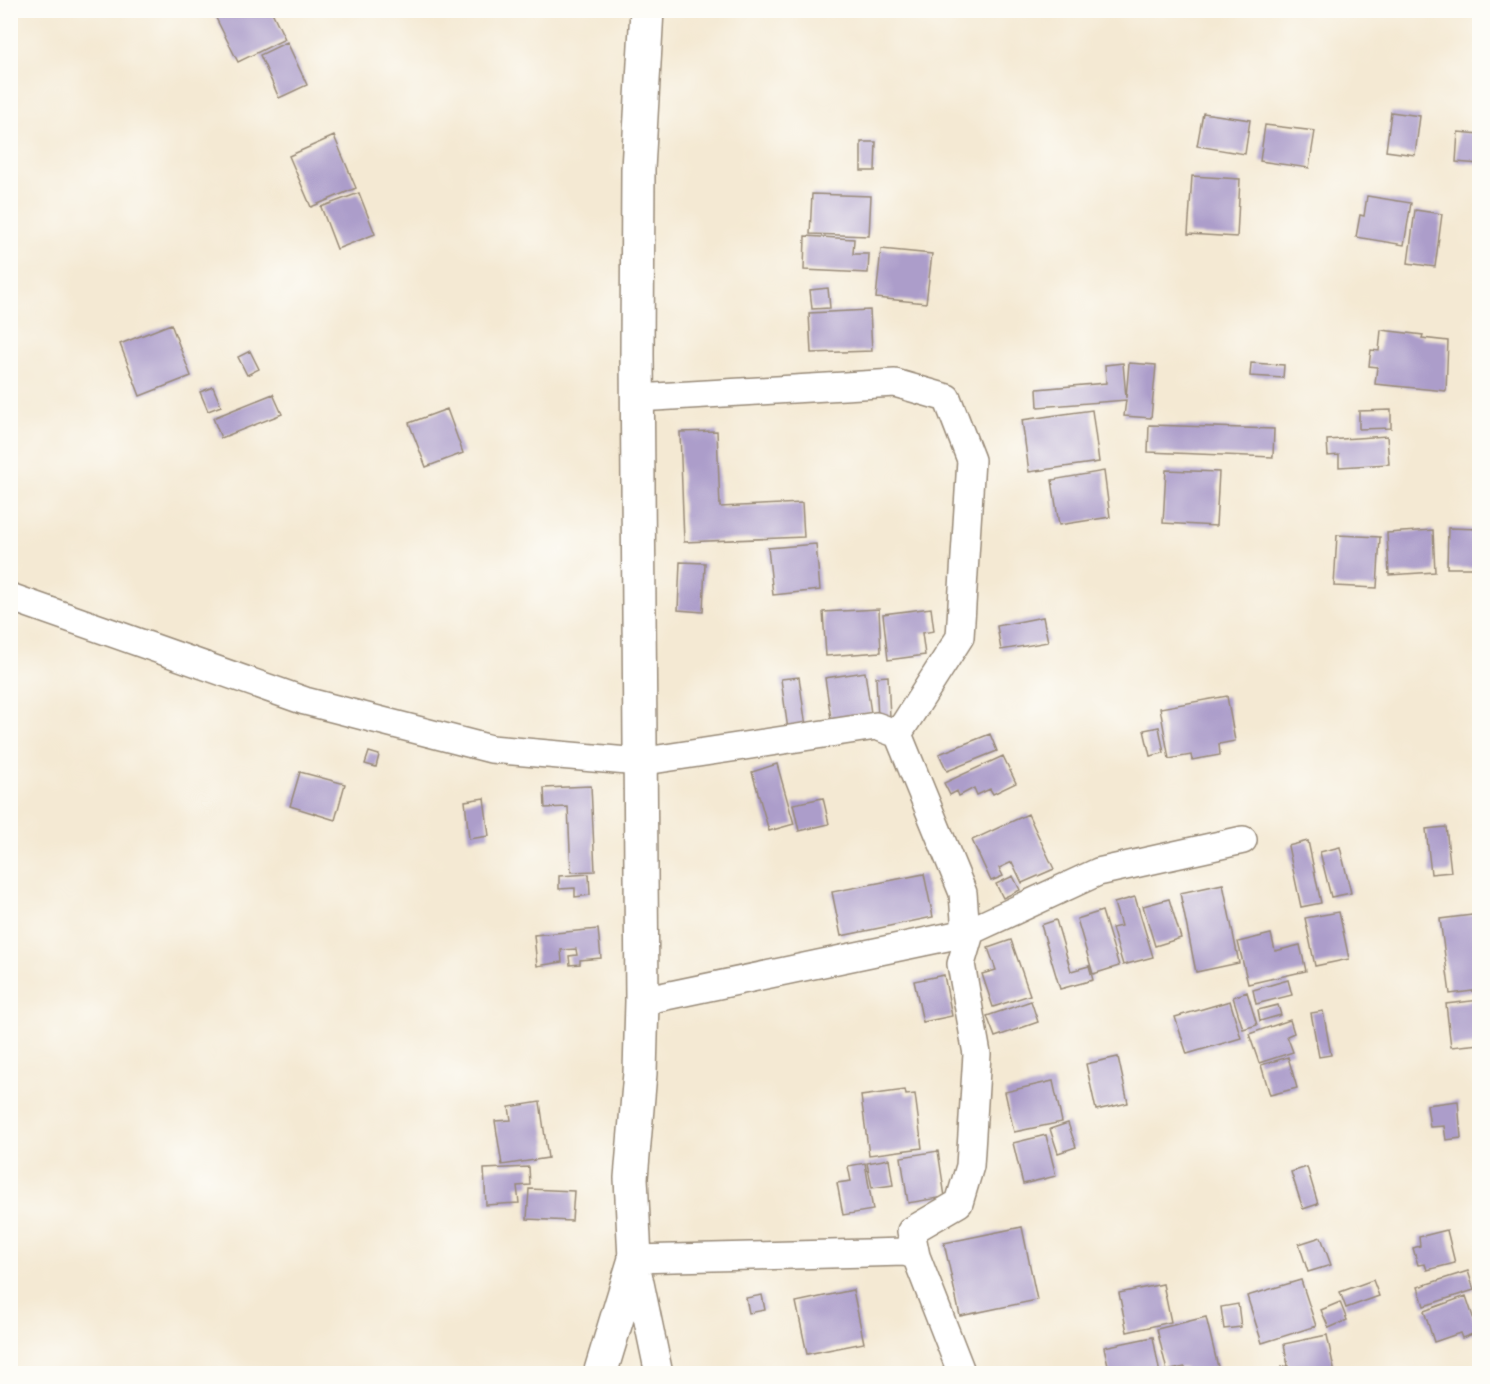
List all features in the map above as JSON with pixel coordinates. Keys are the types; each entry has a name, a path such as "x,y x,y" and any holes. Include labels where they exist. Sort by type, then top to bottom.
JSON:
{"main road":[{"path":"600,1374 635,1259 631,1178 640,1073 642,1001 639,762 638,168 645,13"}],"street":[{"path":"638,398 895,383 947,398 971,460 960,637 897,734"},
{"path":"10,597 305,701 490,749 639,762 876,726 897,734 963,892 968,931 961,964 977,1054 970,1166 958,1203 911,1231 916,1256 962,1374"},
{"path":"642,1001 968,931 1098,873 1243,840"},
{"path":"659,1374 635,1259 905,1252 916,1256"}],"building":[{"path":"212,10 271,10 285,39 238,62"},
{"path":"287,42 307,85 279,98 260,55"},
{"path":"1391,112 1420,116 1415,155 1386,151"},
{"path":"1203,113 1250,120 1245,154 1197,146"},
{"path":"1265,125 1315,131 1309,168 1260,161"},
{"path":"1458,132 1480,134 1480,164 1456,162"},
{"path":"334,136 356,188 311,207 289,156"},
{"path":"861,142 876,142 875,171 861,171"},
{"path":"1192,176 1240,179 1237,237 1188,234"},
{"path":"359,193 375,234 337,249 321,207"},
{"path":"812,194 871,196 869,236 810,234"},
{"path":"1367,196 1411,203 1404,245 1356,237 1360,215 1364,216"},
{"path":"1415,210 1442,214 1435,267 1408,263"},
{"path":"805,236 854,239 853,254 869,254 868,273 804,270"},
{"path":"881,249 932,254 926,303 876,298"},
{"path":"828,288 830,308 812,309 810,290"},
{"path":"870,310 872,351 811,353 809,313"},
{"path":"171,324 191,376 140,396 120,344"},
{"path":"1381,330 1423,335 1422,338 1448,341 1446,391 1375,384 1377,367 1369,366 1371,350 1379,351"},
{"path":"250,351 259,369 247,375 238,357"},
{"path":"1123,363 1126,398 1129,363 1156,365 1151,418 1124,416 1126,400 1038,407 1037,389 1106,383 1105,365"},
{"path":"1251,363 1284,365 1283,378 1250,376"},
{"path":"213,387 221,406 208,411 200,392"},
{"path":"273,394 282,414 221,438 213,418"},
{"path":"447,409 463,453 426,467 409,423"},
{"path":"1092,410 1099,462 1029,472 1022,420"},
{"path":"1391,410 1391,428 1359,429 1359,411"},
{"path":"1149,425 1274,429 1273,457 1148,452"},
{"path":"717,431 720,507 802,503 804,537 684,542 680,432"},
{"path":"1387,436 1389,464 1339,467 1339,455 1328,456 1327,440"},
{"path":"1166,470 1219,472 1216,526 1163,523"},
{"path":"1104,471 1110,517 1059,525 1052,480"},
{"path":"1448,528 1480,529 1480,568 1447,568"},
{"path":"1433,530 1435,572 1389,575 1387,533"},
{"path":"1337,535 1380,537 1377,588 1334,586"},
{"path":"816,544 820,590 773,595 768,548"},
{"path":"680,562 705,563 703,612 678,610"},
{"path":"931,608 934,631 922,633 925,655 888,660 883,614"},
{"path":"879,609 881,652 826,656 823,612"},
{"path":"1043,617 1048,642 1001,650 997,626"},
{"path":"865,672 871,713 831,719 825,678"},
{"path":"888,676 890,718 878,719 876,677"},
{"path":"799,677 806,727 788,730 781,679"},
{"path":"1227,696 1235,741 1219,744 1220,755 1192,760 1191,755 1169,759 1160,708"},
{"path":"1159,727 1164,753 1150,756 1144,730"},
{"path":"990,734 997,751 947,771 939,754"},
{"path":"369,752 379,755 376,767 365,764"},
{"path":"1003,756 1016,783 993,794 990,789 977,795 974,788 959,796 957,791 950,795 944,783"},
{"path":"777,764 794,824 769,831 752,772"},
{"path":"300,772 345,784 335,820 290,806"},
{"path":"591,786 595,871 571,872 568,807 545,808 544,788"},
{"path":"484,798 489,836 469,839 465,801"},
{"path":"823,798 829,824 799,831 793,804"},
{"path":"1028,814 1054,869 1022,883 1012,862 999,868 1003,876 991,881 972,840"},
{"path":"1446,827 1451,872 1431,874 1426,829"},
{"path":"1308,841 1321,903 1301,907 1288,846"},
{"path":"1340,847 1351,893 1331,897 1320,852"},
{"path":"589,874 590,895 575,897 575,888 559,889 559,876"},
{"path":"924,874 933,917 841,936 832,892"},
{"path":"1013,876 1020,890 1003,898 996,884"},
{"path":"1223,884 1239,963 1196,972 1180,893"},
{"path":"1135,897 1153,957 1123,965 1112,928 1121,926 1114,903"},
{"path":"1169,899 1181,938 1155,946 1143,906"},
{"path":"1102,911 1119,966 1093,974 1077,919"},
{"path":"1339,912 1349,959 1315,966 1305,918"},
{"path":"1480,914 1480,990 1450,994 1440,919"},
{"path":"1056,920 1071,971 1089,966 1093,980 1060,989 1041,925"},
{"path":"598,929 601,958 580,960 580,964 570,965 569,956 577,955 576,949 561,950 562,962 537,966 534,935"},
{"path":"1271,934 1275,951 1300,945 1306,971 1248,984 1238,942"},
{"path":"1011,940 1030,995 993,1007 982,974 996,970 988,948"},
{"path":"944,975 952,1016 923,1022 914,981"},
{"path":"1288,980 1292,995 1256,1004 1253,990"},
{"path":"1247,992 1257,1025 1243,1029 1233,997"},
{"path":"1480,1000 1480,1044 1451,1047 1446,1004"},
{"path":"1031,1001 1038,1022 995,1037 987,1016"},
{"path":"1230,1001 1241,1038 1187,1054 1175,1017"},
{"path":"1278,1005 1281,1015 1260,1021 1258,1010"},
{"path":"1323,1011 1331,1055 1319,1057 1311,1013"},
{"path":"1290,1020 1294,1033 1287,1036 1293,1052 1259,1063 1249,1034"},
{"path":"1118,1057 1128,1103 1096,1110 1086,1064"},
{"path":"1288,1057 1297,1088 1270,1095 1261,1065"},
{"path":"1053,1081 1062,1122 1014,1132 1005,1092"},
{"path":"905,1090 906,1095 915,1094 922,1148 869,1155 861,1096"},
{"path":"1458,1101 1461,1138 1446,1140 1444,1126 1430,1127 1427,1105"},
{"path":"540,1102 548,1158 502,1165 495,1121 511,1120 509,1107"},
{"path":"1068,1123 1076,1147 1058,1153 1050,1129"},
{"path":"1046,1135 1056,1176 1023,1184 1013,1143"},
{"path":"938,1151 945,1197 908,1203 901,1157"},
{"path":"889,1159 893,1185 872,1188 867,1163"},
{"path":"865,1163 873,1210 843,1215 837,1183 851,1181 848,1166"},
{"path":"529,1167 530,1185 517,1186 519,1203 486,1205 484,1169"},
{"path":"1307,1167 1318,1204 1303,1209 1291,1172"},
{"path":"529,1189 574,1191 572,1221 527,1219"},
{"path":"1022,1227 1037,1300 960,1316 944,1243"},
{"path":"1447,1230 1455,1263 1427,1270 1425,1264 1418,1265 1413,1248 1420,1246 1419,1237"},
{"path":"1321,1237 1331,1265 1308,1272 1299,1244"},
{"path":"1468,1271 1474,1290 1424,1306 1418,1287"},
{"path":"1301,1280 1316,1326 1262,1343 1247,1296"},
{"path":"1373,1280 1379,1296 1346,1308 1340,1292"},
{"path":"1163,1284 1171,1322 1127,1332 1119,1293"},
{"path":"853,1290 864,1343 807,1354 796,1302"},
{"path":"762,1295 765,1310 749,1313 746,1298"},
{"path":"1466,1296 1478,1332 1462,1338 1460,1333 1434,1342 1424,1311"},
{"path":"1340,1302 1347,1320 1329,1328 1321,1310"},
{"path":"1238,1304 1241,1327 1224,1329 1221,1307"},
{"path":"1206,1317 1218,1367 1190,1374 1186,1374 1185,1367 1167,1371 1157,1329"},
{"path":"1327,1335 1335,1374 1283,1374 1281,1367 1288,1366 1284,1344"},
{"path":"1153,1337 1160,1374 1110,1374 1104,1347"}]}
